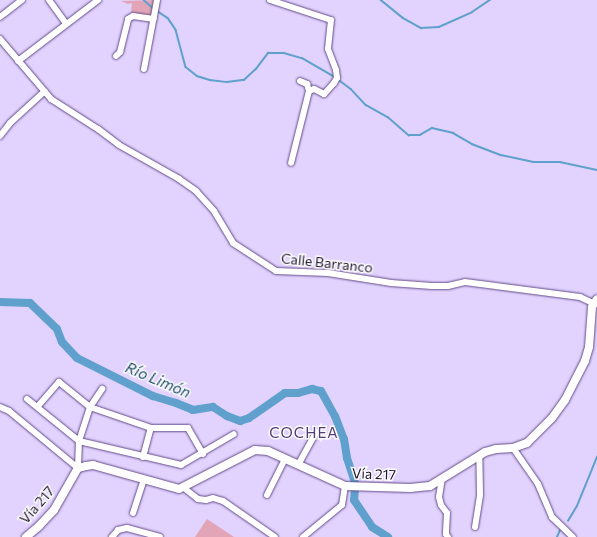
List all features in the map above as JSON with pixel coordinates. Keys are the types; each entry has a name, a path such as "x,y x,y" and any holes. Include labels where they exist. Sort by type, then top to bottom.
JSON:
{"main road":[{"name":"Vía 217","path":"184,488 255,450 268,451 345,486 430,486 479,455 496,449 513,448 527,443 536,435 566,400 585,361 589,347 595,301"},
{"path":"78,468 93,466 180,489 184,488"},
{"name":"Vía 217","path":"26,537 54,510 78,468"}],"street":[{"path":"0,17 22,0"},
{"path":"49,0 66,23"},
{"path":"18,61 98,0"},
{"path":"144,69 157,0"},
{"path":"270,0 331,20 328,49 336,70 337,78 334,84 324,94 314,89 309,91"},
{"path":"116,56 122,48 128,20 133,16 154,19"},
{"name":"Calle Barranco","path":"0,40 44,92 59,106 98,129 119,146 179,179 196,191 214,211 233,243 276,271 328,273 404,284 448,286 465,282 580,297 595,301"},
{"path":"291,163 309,91 307,84 300,81"},
{"path":"0,136 10,123 44,92"},
{"path":"38,406 59,382 90,407 151,428 188,428 203,454"},
{"path":"78,468 79,441 90,407 102,389"},
{"path":"27,398 79,441 183,465 234,434"},
{"path":"0,406 9,411 78,468"},
{"path":"143,457 151,428"},
{"path":"298,465 316,432"},
{"path":"513,448 538,484 552,517 573,537"},
{"path":"475,527 480,494 479,455"},
{"path":"267,495 285,458"},
{"path":"442,478 439,498 447,513 446,534 448,537"},
{"path":"133,513 144,480"},
{"path":"303,537 342,505 345,486"},
{"path":"184,488 198,499 206,500 213,498 223,501 275,537"},
{"path":"112,537 122,528 144,535 160,537"}],"shaded area":[{"path":"156,0 152,16 131,14 132,3 128,4 121,1"},
{"path":"207,519 234,537 195,537"}],"waterway":[{"path":"144,0 153,8"},
{"path":"381,0 403,18 421,28 439,27 472,12 490,0"},
{"path":"156,10 168,18 176,30 186,67 197,76 210,80 227,82 244,80 256,69 268,53 284,53 302,58 335,77"},
{"path":"339,80 351,89 366,105 388,117 409,135 420,135 432,128 453,133 472,144 501,155 533,162 560,162 597,170"},
{"name":"Río Limón","path":"0,302 30,303 57,329 62,342 77,358 153,396 193,410 213,407 227,416 240,421 249,418 285,393 298,393 312,389 321,391 335,416 344,439 347,458 355,482"},
{"path":"568,521 577,506 597,457"},
{"name":"Río Limón","path":"355,489 354,500 372,527 388,537"},
{"path":"557,537 561,528"}],"district":[{"name":"COCHEA","path":"304,433"}]}
